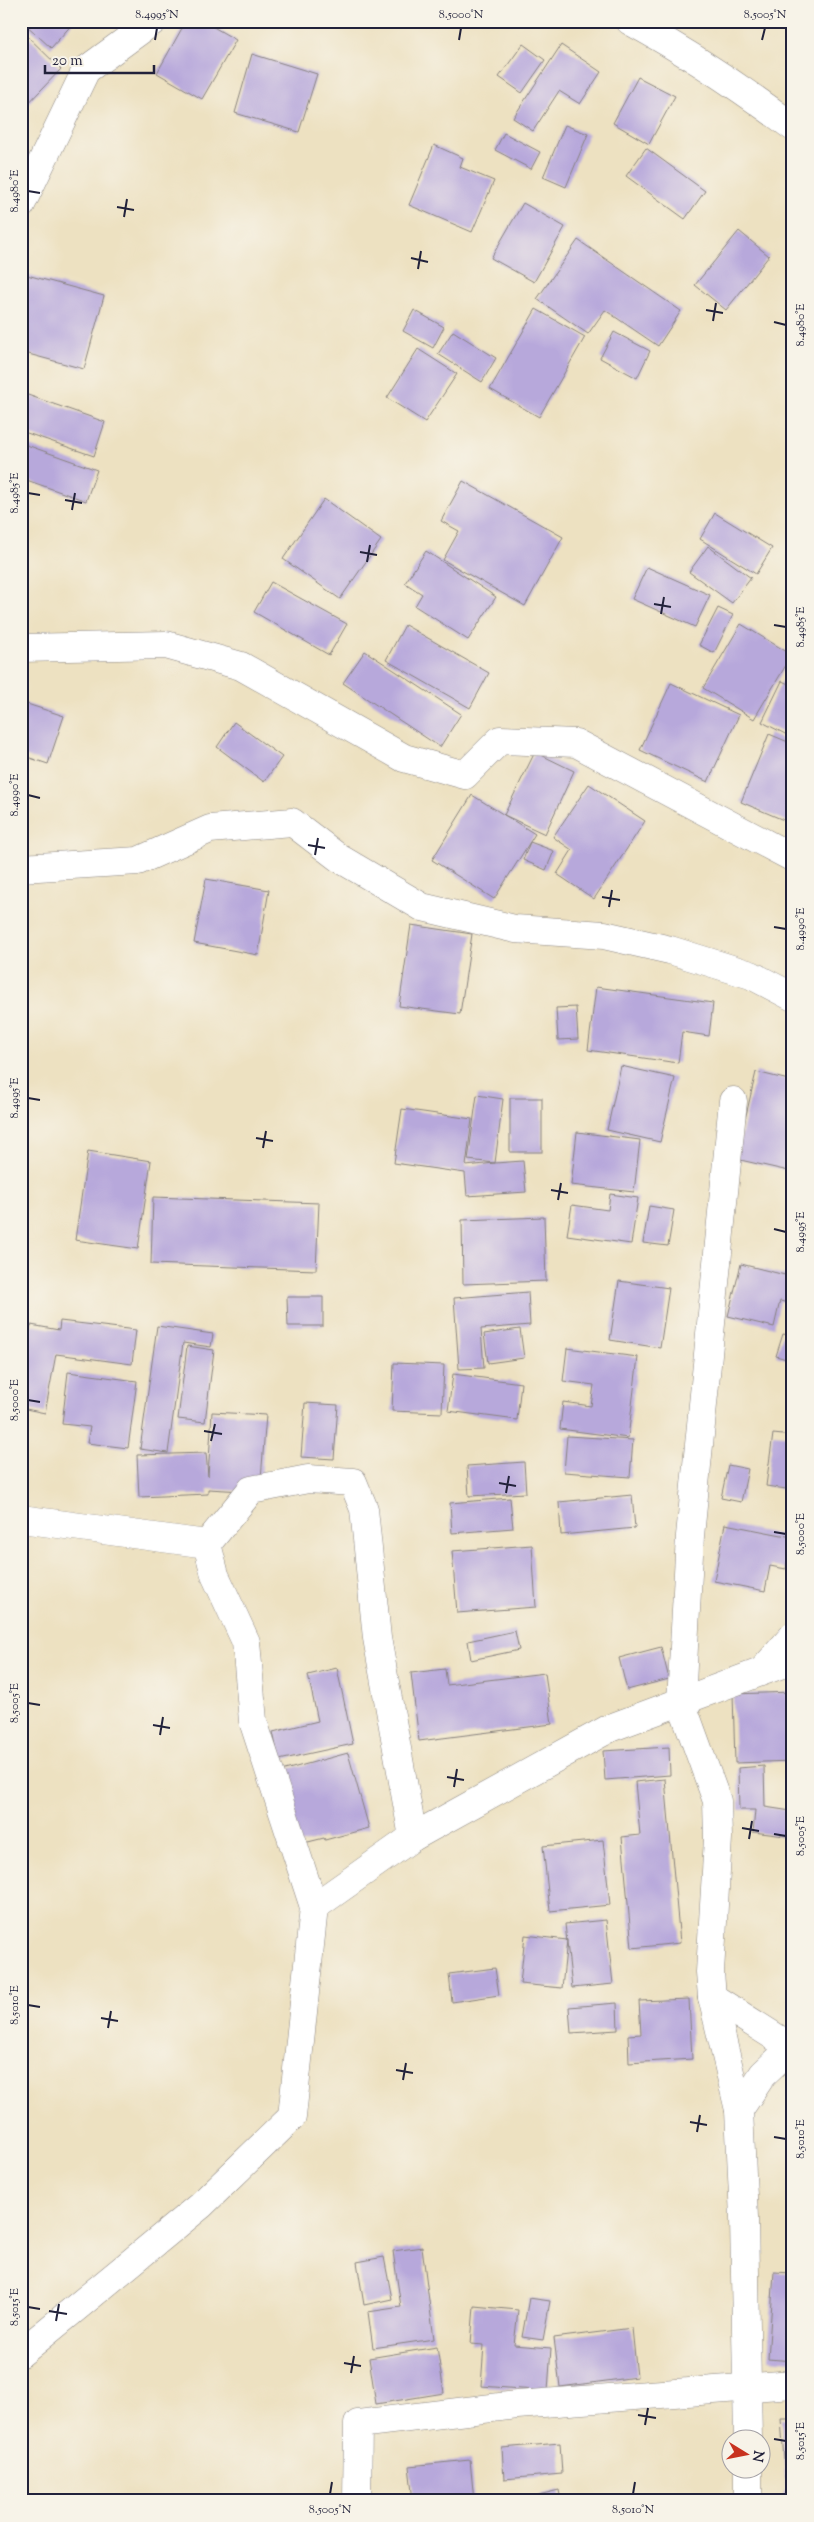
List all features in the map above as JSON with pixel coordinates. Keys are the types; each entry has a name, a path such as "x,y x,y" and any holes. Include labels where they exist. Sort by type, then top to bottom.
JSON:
{"street":[{"path":"21,206 86,70 153,21"},
{"path":"630,21 668,42 759,102 793,127"},
{"path":"21,648 166,645 241,666 404,758 465,775 500,740 576,743 793,858"},
{"path":"21,868 138,861 210,829 292,822 339,858 422,907 515,929 604,935 670,950 751,975 793,997"},
{"path":"733,1101 690,1536 681,1702 717,1800 718,1847 710,1972 712,1997 739,2110 748,2430"},
{"path":"207,1544 251,1490 308,1479 353,1482 364,1509 377,1638 413,1837"},
{"path":"21,1519 207,1544"},
{"path":"21,2353 201,2205 292,2117 314,1906 253,1721 246,1642 215,1575 207,1544"},
{"path":"763,1670 793,1636"},
{"path":"314,1906 413,1837 610,1728 793,1660"},
{"path":"712,1997 792,2047 763,2074 739,2110"},
{"path":"357,2501 358,2424 517,2405 793,2384"},
{"path":"748,2480 748,2501"}],"building":[{"path":"22,21 75,21 51,48"},
{"path":"186,21 203,21 236,40 202,99 157,73"},
{"path":"21,30 61,69 21,111"},
{"path":"523,44 545,60 522,93 499,77"},
{"path":"561,45 601,72 580,104 559,91 533,131 513,118"},
{"path":"252,54 317,74 299,132 235,113"},
{"path":"638,77 675,96 649,144 613,123"},
{"path":"565,125 588,134 566,187 543,177"},
{"path":"504,133 540,152 531,169 495,150"},
{"path":"434,145 463,158 460,167 494,181 472,232 409,205"},
{"path":"646,148 705,191 685,219 626,176"},
{"path":"523,203 565,227 534,282 491,258"},
{"path":"739,231 769,256 726,310 695,285"},
{"path":"578,240 681,311 658,346 605,310 588,334 537,299"},
{"path":"27,275 104,296 84,369 21,352 21,295"},
{"path":"536,309 585,337 539,417 490,389"},
{"path":"414,310 444,327 433,348 403,331"},
{"path":"453,331 496,358 482,382 438,354"},
{"path":"614,332 650,351 637,378 600,358"},
{"path":"418,349 457,374 425,422 387,398"},
{"path":"22,393 105,422 94,456 21,431"},
{"path":"21,443 97,470 86,501 21,478"},
{"path":"463,481 563,537 525,606 443,560 459,531 441,521"},
{"path":"324,499 381,540 340,599 283,559"},
{"path":"715,513 772,548 756,574 700,539"},
{"path":"708,546 751,578 732,603 689,572"},
{"path":"426,551 496,597 468,640 415,606 422,594 405,583"},
{"path":"647,567 710,595 695,627 632,599"},
{"path":"271,582 347,624 329,655 254,612"},
{"path":"718,608 733,615 714,653 699,645"},
{"path":"741,624 792,655 754,719 703,688"},
{"path":"405,625 489,673 470,708 386,660"},
{"path":"365,651 461,714 440,747 343,683"},
{"path":"782,681 793,686 793,738 762,722"},
{"path":"671,683 739,715 708,782 640,750"},
{"path":"21,702 64,716 48,764 21,755"},
{"path":"234,722 282,757 264,782 217,747"},
{"path":"769,734 793,744 793,824 741,802"},
{"path":"535,752 574,771 545,834 504,815"},
{"path":"589,784 645,821 594,899 557,874 572,850 553,837"},
{"path":"472,795 535,834 494,899 432,860"},
{"path":"530,842 554,851 546,870 523,860"},
{"path":"206,879 269,890 258,955 194,943"},
{"path":"411,925 472,934 460,1014 399,1006"},
{"path":"596,987 713,1003 709,1036 682,1032 678,1063 588,1050"},
{"path":"576,1007 578,1039 558,1040 556,1008"},
{"path":"621,1066 675,1078 660,1142 607,1130"},
{"path":"756,1072 793,1081 793,1172 736,1159"},
{"path":"477,1095 503,1099 495,1163 468,1160"},
{"path":"510,1098 542,1098 542,1152 510,1152"},
{"path":"402,1109 472,1119 466,1166 523,1161 526,1192 467,1196 465,1173 394,1163"},
{"path":"577,1132 640,1140 634,1192 571,1185"},
{"path":"88,1151 151,1161 138,1249 75,1240"},
{"path":"610,1194 638,1198 631,1244 567,1235 572,1205 608,1210"},
{"path":"153,1197 319,1203 316,1270 151,1264"},
{"path":"649,1206 674,1210 668,1246 643,1243"},
{"path":"544,1217 546,1281 463,1284 462,1220"},
{"path":"741,1264 793,1277 793,1304 780,1301 774,1327 728,1316"},
{"path":"619,1281 669,1288 660,1348 610,1340"},
{"path":"528,1292 530,1325 481,1329 484,1368 459,1369 454,1298"},
{"path":"287,1297 323,1297 323,1326 288,1326"},
{"path":"60,1321 136,1330 132,1364 56,1354 45,1413 21,1408 21,1376 31,1325 59,1330"},
{"path":"157,1326 213,1334 211,1347 183,1343 168,1453 140,1449"},
{"path":"520,1329 524,1358 488,1363 484,1334"},
{"path":"783,1334 793,1336 793,1361 776,1356"},
{"path":"187,1346 214,1350 205,1422 178,1419"},
{"path":"567,1348 638,1357 628,1438 560,1429 563,1402 591,1406 594,1385 563,1381"},
{"path":"394,1363 444,1365 442,1413 392,1411"},
{"path":"68,1372 137,1381 128,1448 87,1443 90,1427 62,1424"},
{"path":"453,1374 521,1383 517,1420 448,1411"},
{"path":"305,1403 338,1405 334,1459 301,1457"},
{"path":"212,1412 266,1415 260,1492 208,1489 208,1494 139,1497 137,1455 206,1453 208,1476"},
{"path":"773,1434 793,1436 793,1490 766,1486"},
{"path":"567,1436 633,1440 630,1477 564,1472"},
{"path":"524,1462 526,1493 469,1496 467,1466"},
{"path":"728,1465 748,1469 741,1502 721,1498"},
{"path":"632,1495 635,1528 561,1535 559,1502"},
{"path":"510,1498 513,1528 452,1533 450,1503"},
{"path":"725,1524 792,1537 786,1569 770,1566 765,1591 714,1581"},
{"path":"532,1545 536,1607 457,1613 452,1551"},
{"path":"515,1631 519,1650 471,1660 468,1641"},
{"path":"661,1647 669,1679 627,1690 619,1658"},
{"path":"337,1668 353,1744 279,1760 273,1732 318,1721 308,1675"},
{"path":"445,1669 447,1685 545,1673 552,1724 419,1741 411,1673"},
{"path":"793,1692 793,1761 735,1763 733,1694"},
{"path":"669,1747 670,1775 605,1780 603,1751"},
{"path":"348,1753 369,1828 325,1840 324,1838 300,1844 281,1771"},
{"path":"764,1766 765,1807 791,1811 793,1805 793,1837 753,1832 755,1810 739,1810 738,1768"},
{"path":"665,1779 680,1943 632,1948 622,1837 640,1835 635,1782"},
{"path":"603,1840 610,1905 550,1911 543,1846"},
{"path":"606,1920 613,1984 572,1988 565,1924"},
{"path":"525,1935 567,1940 562,1988 520,1984"},
{"path":"495,1968 499,1995 452,2002 449,1974"},
{"path":"689,1999 692,2059 629,2063 628,2035 641,2034 639,2001"},
{"path":"617,2003 618,2030 571,2033 569,2007"},
{"path":"422,2247 434,2339 373,2348 368,2312 401,2307 393,2251"},
{"path":"384,2257 392,2299 364,2305 357,2262"},
{"path":"774,2272 793,2273 793,2361 768,2359"},
{"path":"529,2298 550,2301 543,2340 522,2337"},
{"path":"474,2306 518,2310 514,2345 551,2348 548,2391 481,2386 484,2345 471,2344"},
{"path":"632,2328 637,2377 560,2387 554,2338"},
{"path":"437,2347 444,2393 376,2404 369,2358"},
{"path":"781,2419 793,2419 793,2501 783,2501 786,2489"},
{"path":"560,2443 562,2474 504,2479 502,2448"},
{"path":"470,2460 474,2501 413,2501 409,2466"},
{"path":"559,2490 561,2501 518,2501 518,2500"}]}
